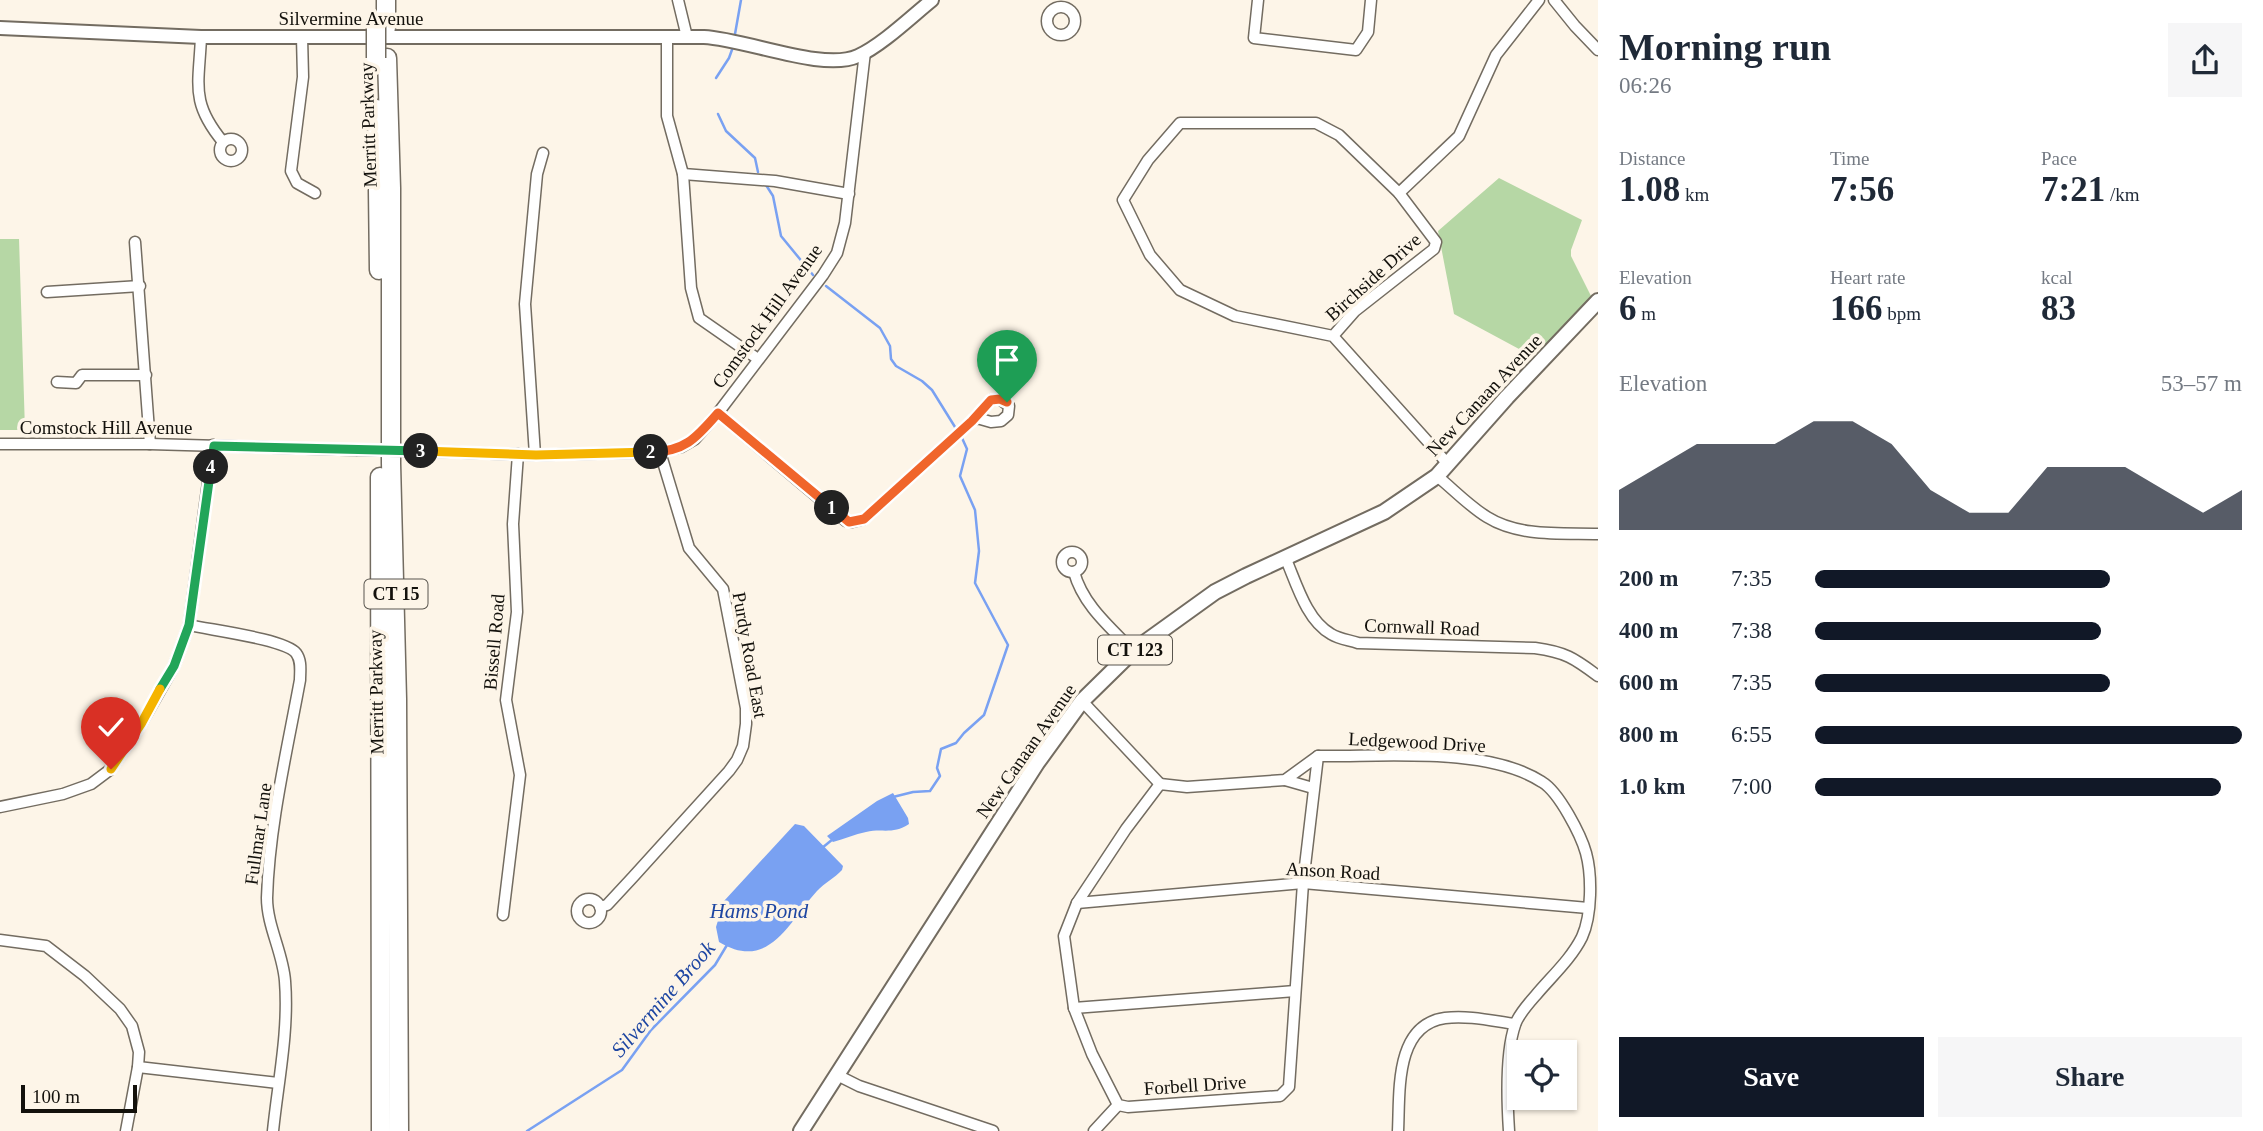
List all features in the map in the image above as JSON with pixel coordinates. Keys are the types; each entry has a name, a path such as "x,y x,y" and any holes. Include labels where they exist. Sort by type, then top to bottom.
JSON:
{"highway":[{"name":"Merritt Parkway","path":"375,0 381,27"},
{"name":"Merritt Parkway","path":"381,1131 381,27 386,0"},
{"name":"Merritt Parkway","path":"381,58 391,188 391,463 398,713 399,1131"}],"main road":[{"name":"New Canaan Avenue","path":"801,1131 1037,763 1082,701 1133,651 1215,592 1384,512 1437,476 1598,301"}],"street":[{"path":"678,0 687,37"},
{"name":"Silvermine Avenue","path":"0,28 201,37 605,35 723,38 829,61 851,59 865,52 932,0"},
{"path":"1258,0 1254,38 1356,50 1368,32 1371,0"},
{"path":"1399,193 1459,136 1496,55 1539,0"},
{"path":"1554,0 1598,50"},
{"path":"201,37 198,99 210,126 223,142"},
{"path":"302,37 303,77 292,171 297,183 315,193"},
{"path":"667,37 667,116 683,174 691,288 699,318 758,359"},
{"name":"Comstock Hill Avenue","path":"0,443 150,444 536,455 660,452 681,447 695,439 718,413 830,264 842,240 865,52"},
{"name":"Birchside Drive","path":"1333,336 1355,311 1434,248 1436,242 1399,193 1339,135 1317,123 1180,123 1148,160 1123,200 1150,256 1181,290 1235,316 1333,336 1447,463"},
{"path":"536,455 525,303 537,174 543,153"},
{"path":"683,174 775,181 849,194"},
{"path":"135,242 150,444"},
{"path":"47,292 140,286"},
{"path":"57,382 76,383 82,375 146,375"},
{"path":"718,413 846,521 852,522 864,519 972,421"},
{"path":"0,807 63,794 91,784 111,769 141,724 174,666 189,625 214,446"},
{"name":"Purdy Road East","path":"600,907 607,905 729,771 737,760 745,737 746,708 723,589 689,548 660,452"},
{"name":"Bissell Road","path":"502,915 520,775 506,700 517,612 513,524 518,454"},
{"path":"1437,476 1487,517 1514,529 1544,533 1598,534"},
{"name":"Cornwall Road","path":"1285,557 1308,610 1318,625 1332,635 1358,643 1558,651 1598,676"},
{"path":"1074,572 1078,589 1088,604 1133,651"},
{"name":"Fullmar Lane","path":"189,625 281,643 295,652 301,663 272,842 267,900 269,919 285,980 284,1041 273,1131"},
{"path":"1082,701 1160,783 1187,786 1285,780 1313,788"},
{"path":"1285,780 1318,756"},
{"name":"Forbell Drive","path":"1160,783 1077,903 1064,936 1074,1008 1092,1054 1118,1105 1128,1107 1280,1096 1289,1087 1303,883 1318,756"},
{"name":"Ledgewood Drive","path":"1318,756 1416,756 1494,763 1544,782 1564,807 1583,840 1591,872 1583,934 1571,956 1515,1024 1509,1065 1509,1131"},
{"name":"Anson Road","path":"1077,903 1303,883 1588,908"},
{"path":"0,940 46,946 85,976 120,1009 132,1026 139,1052 127,1131"},
{"path":"1074,1008 1296,991"},
{"path":"1398,1131 1405,1053 1418,1030 1444,1018 1515,1024"},
{"path":"138,1067 278,1083"},
{"path":"837,1075 859,1086 993,1131"},
{"path":"1094,1131 1118,1105"}],"green space":[{"path":"1499,178 1582,220 1571,256 1592,298 1534,357 1454,314 1438,231"},
{"path":"0,239 19,239 25,430 0,430"}],"water":[{"path":"893,793 909,824 898,829 866,832 833,842 827,836 877,801"},
{"name":"Hams Pond","path":"795,824 804,826 843,866 842,870 820,888 776,940 751,951 736,950 719,942 716,927 724,901"}],"waterway":[{"name":"Silvermine Brook","path":"735,34 741,0"},
{"name":"Silvermine Brook","path":"716,78 733,47"},
{"name":"Silvermine Brook","path":"718,114 726,131 755,158 758,172"},
{"name":"Silvermine Brook","path":"766,185 773,196 781,236 813,275"},
{"name":"Silvermine Brook","path":"826,286 880,328 890,346 891,359 896,366 932,390 955,427"},
{"name":"Silvermine Brook","path":"893,797 930,791 940,776 937,768 941,749 956,743 984,715 1008,645 975,583 979,551 975,510 960,476 967,449 962,438"},
{"name":"Silvermine Brook","path":"822,848 833,839"},
{"name":"Silvermine Brook","path":"527,1131 622,1070 651,1030 715,965 727,945"}],"route":[{"path":"111,769 141,724 174,666 189,625 214,446 536,455 660,452 681,447 695,439 718,413 846,521 852,522 864,519 972,421 991,400 1000,399 1007,402"}]}
